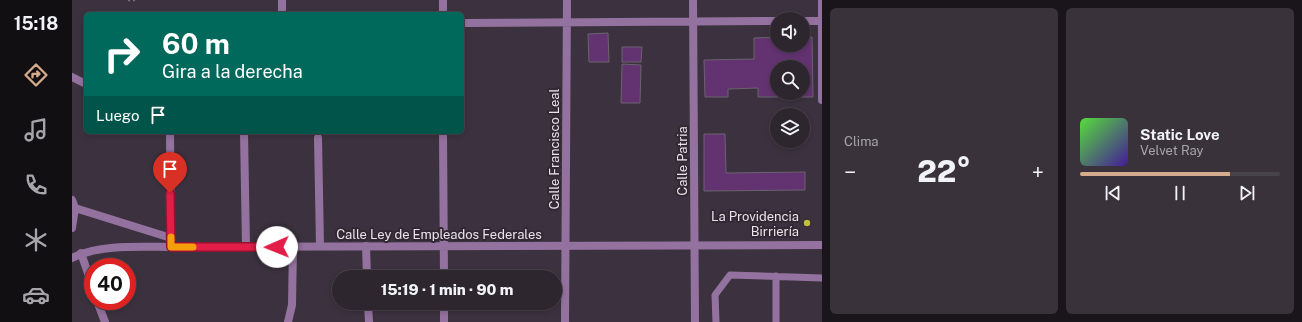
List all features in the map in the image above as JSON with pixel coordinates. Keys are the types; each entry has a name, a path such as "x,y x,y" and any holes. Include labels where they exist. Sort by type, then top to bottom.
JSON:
{"street":[{"path":"282,0 282,12"},
{"path":"443,0 443,12"},
{"name":"Calle Francisco Leal","path":"565,322 567,0"},
{"name":"Calle Patria","path":"693,0 695,322"},
{"path":"822,0 822,100"},
{"path":"810,21 822,20"},
{"path":"464,23 770,21"},
{"path":"72,77 84,83"},
{"path":"72,228 74,204 171,242 170,134"},
{"path":"244,134 246,247"},
{"path":"443,134 444,270"},
{"path":"316,246 318,138"},
{"name":"Calle Ley de Empleados Federales","path":"72,258 81,254 171,242 246,247 822,245"},
{"path":"366,246 367,270"},
{"path":"288,322 292,305 293,247"},
{"path":"81,254 84,262"},
{"path":"100,310 105,322"},
{"path":"368,310 369,322"},
{"path":"444,310 444,322"}],"lane":[{"path":"716,322 715,295 730,275 822,278"},
{"path":"776,276 776,322"}],"path":[{"path":"128,0 138,0"}],"building":[{"path":"608,33 609,62 589,62 588,34"},
{"path":"770,37 770,52 810,52 810,37 812,37 813,97 810,97 810,60 770,60 770,97 758,97 758,88 728,89 728,97 705,97 704,60 754,59 754,38"},
{"path":"622,47 642,47 641,62 622,62"},
{"path":"622,64 641,65 640,103 621,103"},
{"path":"704,134 725,134 726,173 805,172 805,190 704,191"}],"slow traffic":[{"path":"171,237 171,247 193,247"}],"place":[{"name":"La Providencia Birriería","path":"807,223"}],"route":[{"path":"170,193 171,247 277,247"}]}
